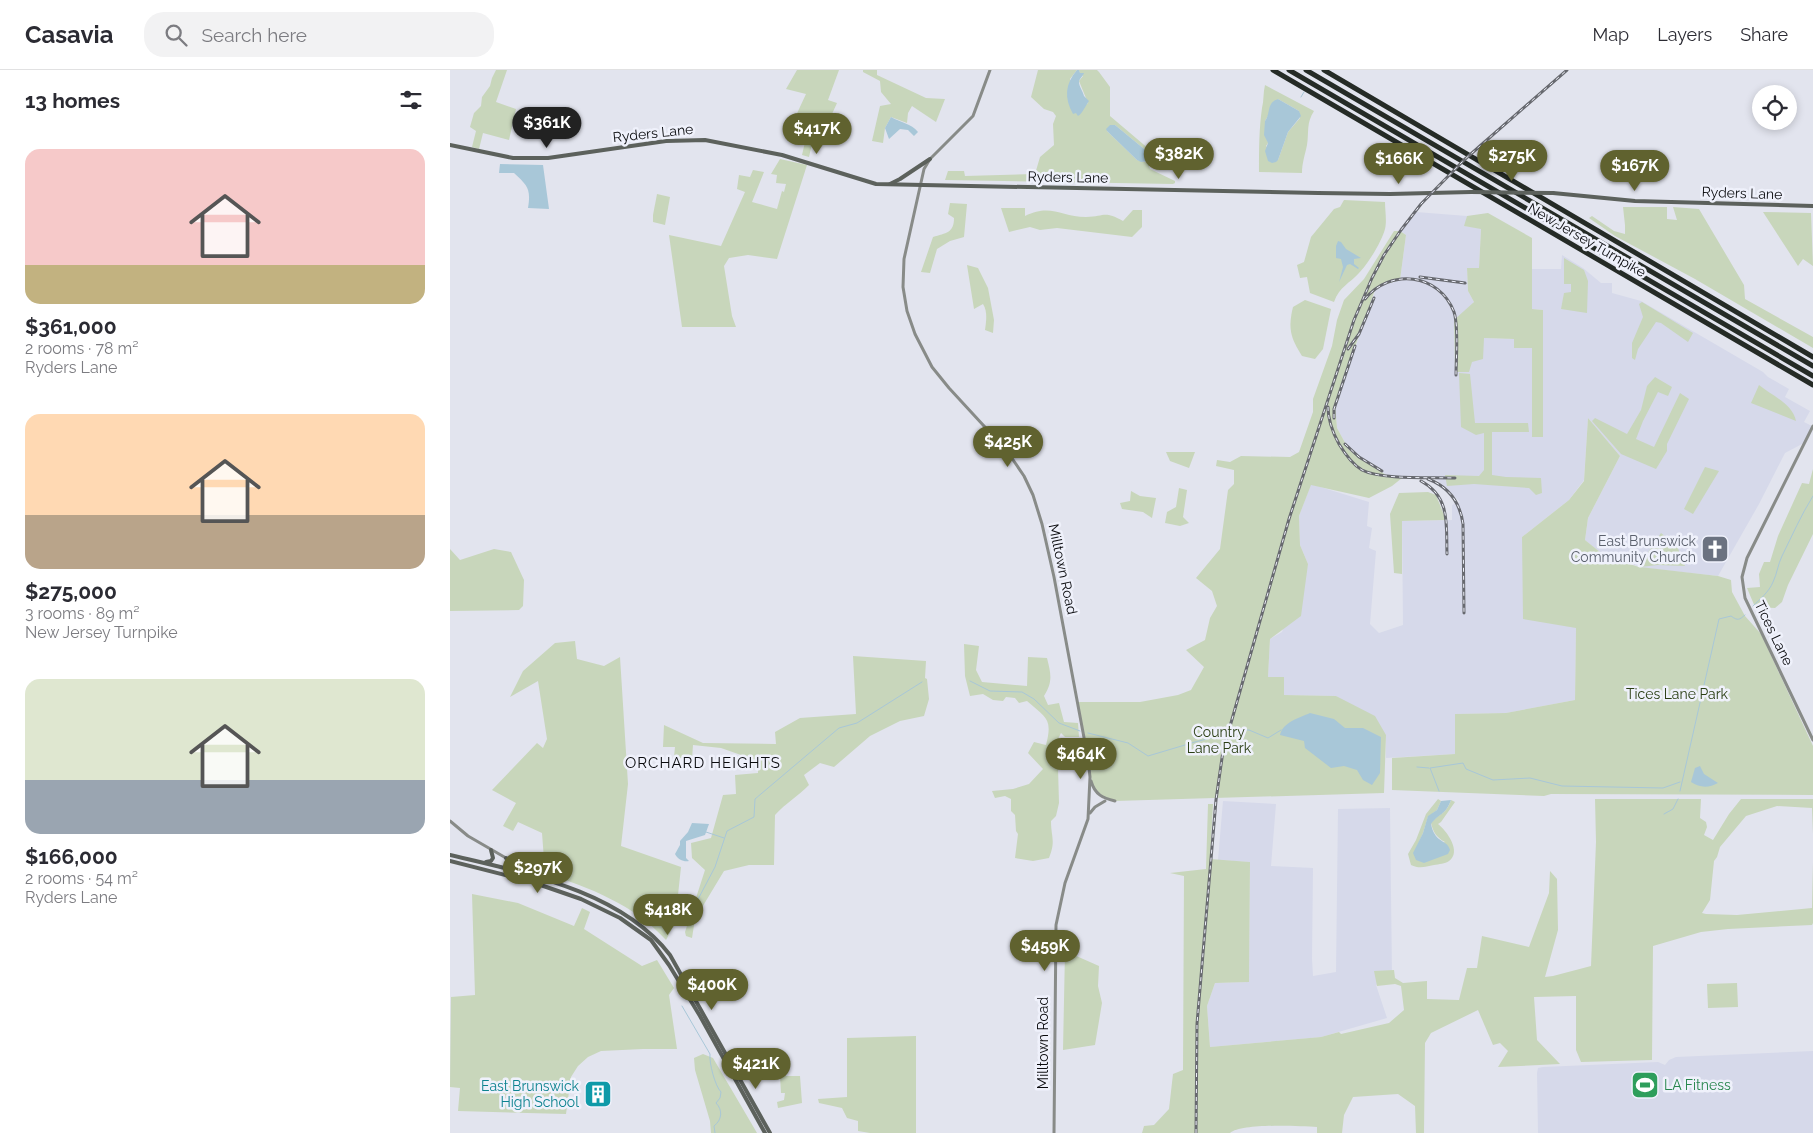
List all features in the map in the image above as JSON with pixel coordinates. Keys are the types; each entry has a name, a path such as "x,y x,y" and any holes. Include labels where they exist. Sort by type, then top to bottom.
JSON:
{"highway":[{"name":"New Jersey Turnpike","path":"1273,70 1813,385"},
{"name":"New Jersey Turnpike","path":"1289,70 1813,376"},
{"name":"New Jersey Turnpike","path":"1306,70 1813,366"},
{"name":"New Jersey Turnpike","path":"1324,70 1813,357"}],"main road":[{"name":"Ryders Lane","path":"450,145 513,158 548,158 651,143 705,140 808,162 865,182 920,186 1345,194 1553,193 1615,200 1813,206"},
{"path":"888,184 900,179 930,159"},
{"path":"483,863 491,861 493,858 491,850"},
{"path":"450,855 567,887"},
{"path":"506,858 511,863 515,872 529,881"},
{"path":"506,858 623,913 659,940 670,955 770,1133"},
{"path":"450,861 556,889 620,918 651,940 669,965 700,1016 765,1133"}],"street":[{"name":"Milltown Road","path":"990,70 973,116 930,159 924,169 904,259 903,287 909,317 932,368 1007,451 1024,476 1033,495 1042,524 1056,586 1083,729 1090,777 1088,819 1065,883 1056,925 1054,1133"},
{"name":"Tices Lane","path":"1813,426 1751,547 1742,577 1745,598 1813,740"},
{"path":"1090,777 1093,788 1098,794 1115,801"},
{"path":"1088,819 1092,809 1105,801"},
{"path":"450,821 468,836 506,858"}],"shaded area":[{"path":"1077,70 1080,73 1084,73 1079,84 1084,96 1089,101 1078,116 1076,113 1073,114 1067,97 1068,86"},
{"path":"1278,99 1299,111 1301,116 1288,132 1278,160 1272,163 1268,161 1265,151 1268,143 1264,135 1265,121 1270,106"},
{"path":"891,117 909,125 918,132 914,136 908,130 900,129 889,139 885,128"},
{"path":"1110,125 1115,125 1149,153 1152,157 1149,161 1141,162 1137,160 1107,131 1106,129"},
{"path":"500,164 543,165 549,209 528,208 529,192 527,188 514,173 499,173"},
{"path":"1416,212 1467,216 1465,226 1481,228 1479,268 1467,268 1468,291 1474,302 1468,308 1472,362 1484,338 1514,339 1532,348 1543,437 1543,310 1532,309 1532,269 1561,269 1562,255 1583,268 1601,283 1612,283 1612,293 1641,301 1789,389 1785,397 1810,411 1804,422 1812,426 1804,443 1785,453 1759,504 1718,576 1645,568 1605,556 1585,540 1588,518 1620,456 1588,418 1584,480 1569,500 1522,537 1576,628 1575,700 1506,713 1455,714 1455,754 1386,758 1386,735 1336,696 1283,695 1268,677 1270,639 1282,632 1308,564 1300,545 1299,516 1311,484 1369,502 1367,526 1372,528 1369,548 1376,551 1370,624 1379,633 1403,625 1402,521 1452,520 1452,505 1460,502 1435,478 1389,477 1349,450 1337,428 1335,404 1377,286 1400,280 1406,235 1400,231"},
{"path":"1338,241 1346,249 1361,258 1354,259 1354,264 1358,269 1350,264 1347,265 1339,282 1343,267 1341,259 1336,258"},
{"path":"1310,713 1334,719 1345,728 1363,728 1381,737 1380,773 1372,785 1363,780 1357,770 1344,766 1331,768 1305,748 1304,741 1280,735 1288,724"},
{"path":"1700,766 1704,774 1718,783 1704,787 1691,782 1695,768"},
{"path":"1451,800 1444,812 1431,824 1436,836 1447,844 1450,850 1448,854 1424,863 1416,860 1413,853 1423,833 1428,816 1437,810 1441,801"},
{"path":"1223,801 1276,804 1271,866 1313,868 1313,976 1336,972 1338,809 1390,808 1392,978 1376,985 1387,1018 1321,1037 1210,1047 1207,1006 1215,983 1249,982 1250,862 1218,860"},
{"path":"692,823 709,824 705,835 686,841 686,858 689,861 683,861 675,854 680,841 688,832"},
{"path":"1813,1051 1813,1133 1538,1133 1538,1068 1658,1062 1665,1065 1669,1060 1676,1057"}],"green space":[{"path":"496,70 507,70 496,102 516,109 509,140 483,133 479,149 472,147 476,131 470,127 474,113 481,106 482,97 490,86"},
{"path":"797,70 839,70 828,100 837,103 827,125 817,122 809,157 802,155 809,125 793,122 806,94 786,89"},
{"path":"863,70 877,70 877,75 926,98 945,99 936,122 912,106 908,113 907,123 891,117 885,128 883,143 872,141 880,106 891,104 881,92 880,81 863,72"},
{"path":"1038,70 1077,70 1070,79 1076,112 1088,103 1079,81 1083,76 1079,70 1097,70 1110,87 1110,116 1156,155 1149,166 1150,169 1175,181 1175,183 945,180 948,171 964,171 965,176 1035,174 1040,157 1054,145 1053,124 1056,116 1053,112 1044,109 1031,97","holes":["1115,125 1149,153 1145,162 1137,160 1107,131"]},
{"path":"1265,85 1314,111 1309,124 1302,173 1259,172 1261,116","holes":["1278,99 1299,111 1300,118 1288,132 1278,160 1266,146 1268,143 1265,121"]},
{"path":"780,159 807,165 777,259 748,255 729,258 724,266 732,316 736,327 682,327 669,235 721,246 745,192 737,189 739,175 750,177 753,170 764,172 752,202 777,209 786,184 776,183 777,175 771,174"},
{"path":"657,194 670,197 665,225 653,222"},
{"path":"1344,200 1385,202 1386,226 1381,240 1363,269 1342,289 1334,302 1310,293 1307,277 1300,278 1297,265 1304,262 1311,237 1334,209 1340,207"},
{"path":"950,203 967,204 964,237 950,241 937,249 930,273 921,272 933,237 948,232 953,227 954,218 948,214"},
{"path":"1623,207 1667,207 1667,219 1677,220 1673,207 1699,209 1744,285 1745,299 1813,337 1813,348 1695,279 1615,236 1589,218 1592,216 1614,231 1625,234"},
{"path":"1001,208 1025,208 1025,216 1034,212 1049,211 1086,217 1108,215 1123,221 1133,210 1142,210 1142,227 1132,237 1057,228 1040,230 1030,227 1009,232"},
{"path":"1763,212 1811,213 1813,266 1803,259 1798,266"},
{"path":"1488,213 1532,238 1532,309 1543,310 1543,437 1532,437 1532,348 1514,348 1514,339 1484,338 1483,359 1472,362 1469,372 1455,372 1454,320 1474,302 1468,291 1467,268 1479,268 1481,229 1464,226 1467,216"},
{"name":"Country Lane Park","path":"1394,231 1400,231 1406,235 1400,280 1376,287 1335,404 1337,428 1349,450 1389,477 1402,478 1392,486 1369,498 1311,485 1299,516 1300,545 1308,564 1301,616 1270,639 1268,677 1284,677 1284,695 1336,696 1375,716 1386,735 1384,793 1115,801 1105,798 1093,788 1078,702 1140,702 1178,695 1191,690 1204,667 1186,650 1205,640 1210,618 1217,606 1212,591 1196,578 1220,549 1228,490 1234,484 1234,470 1216,466 1217,460 1230,462 1241,456 1290,457 1299,452 1313,412 1313,399 1332,346 1337,320 1344,300 1364,279"},
{"path":"1564,258 1584,270 1588,281 1587,313 1561,309 1564,293 1571,292 1571,284 1564,284"},
{"path":"967,265 978,268 988,288 994,320 993,333 985,330 986,314 983,304 974,309"},
{"path":"1305,300 1331,309 1323,349 1315,359 1302,356 1290,327 1293,307"},
{"path":"1642,302 1693,333 1688,342 1661,323 1656,322 1638,349 1635,360 1632,358 1632,343 1643,317 1639,304"},
{"path":"1459,373 1470,374 1475,423 1528,423 1529,432 1492,432 1492,475 1541,478 1542,493 1536,495 1529,488 1474,484 1447,486 1445,475 1479,476 1484,470 1484,433 1476,435 1461,427"},
{"path":"1655,377 1672,387 1668,396 1658,392 1636,439 1654,447 1680,393 1689,399 1667,444 1667,451 1656,469 1621,454 1592,421 1595,418 1627,434 1641,410 1647,386"},
{"path":"1759,385 1781,400 1791,410 1796,421 1751,403"},
{"name":"Tices Lane Park","path":"1588,418 1620,456 1588,518 1585,540 1605,556 1639,567 1639,559 1643,560 1661,533 1677,546 1685,566 1658,565 1640,567 1718,576 1731,580 1732,592 1745,616 1761,634 1813,746 1813,795 1551,794 1544,796 1392,790 1392,758 1455,754 1455,714 1506,713 1575,700 1576,628 1523,619 1522,537 1569,500 1584,481"},
{"path":"1166,452 1195,452 1189,468 1170,461"},
{"path":"1705,467 1719,471 1693,514 1684,509"},
{"path":"1813,469 1813,534 1788,585 1782,602 1775,608 1755,607 1747,588 1760,587 1759,574 1764,562 1770,562 1778,536 1802,483 1809,484"},
{"path":"1179,488 1187,490 1183,517 1189,523 1180,526 1165,523 1167,512 1176,507"},
{"path":"1131,491 1140,496 1156,498 1152,518 1143,512 1122,509 1120,503 1130,501"},
{"path":"1428,492 1436,495 1446,520 1402,521 1402,574 1394,573 1390,514 1399,493"},
{"path":"450,549 460,560 494,549 511,552 524,580 523,606 519,610 450,611"},
{"path":"575,641 577,659 604,666 620,657 628,784 621,846 681,867 675,923 666,940 654,928 625,907 578,884 545,873 542,833 518,822 513,831 503,826 516,803 492,790 537,743 543,748 547,739 538,681 510,697 523,671 555,643"},
{"path":"964,644 979,646 976,670 982,682 1027,686 1028,657 1047,658 1050,678 1049,686 1044,696 1048,705 1059,703 1064,722 1078,723 1079,737 1065,737 1061,733 1056,743 1079,750 1058,768 1059,803 1056,816 1051,821 1053,843 1049,858 1033,861 1015,858 1018,834 1016,831 1015,815 1011,811 1011,799 1005,796 995,798 992,791 1013,789 1029,784 1043,769 1028,753 1034,742 1046,745 1048,724 1043,715 1027,701 1019,703 1015,698 1006,697 1003,701 993,700 983,694 970,696 965,676"},
{"path":"853,656 926,661 925,678 927,679 929,699 924,716 900,721 870,736 834,767 820,763 804,775 809,785 775,815 774,865 749,865 724,871 695,919 692,938 686,936 685,932 705,870 692,858 691,843 711,838 723,795 736,794 735,775 758,773 758,761 721,748 693,745 692,759 674,757 675,747 663,747 664,725 703,743 776,744 775,732 800,718 856,714"},
{"path":"1438,799 1441,801 1437,810 1428,817 1414,853 1445,842 1436,834 1431,823 1445,811 1451,800 1455,802 1438,824 1452,842 1454,847 1453,857 1444,863 1422,867 1411,865 1408,854 1416,840 1426,814"},
{"path":"1595,799 1701,799 1700,818 1706,822 1707,827 1704,835 1713,840 1741,799 1813,799 1813,834 1812,808 1777,806 1746,816 1720,847 1714,861 1710,900 1702,913 1737,915 1812,908 1813,862 1812,925 1701,932 1653,946 1652,1060 1581,1062 1576,1050 1576,996 1534,997 1537,1040 1560,1064 1498,1067 1508,1051 1500,1043 1493,1045 1478,1010 1431,1033 1425,1043 1424,1133 1416,1133 1415,1106 1398,1094 1353,1097 1344,1115 1342,1133 1317,1133 1317,1127 1258,1126 1230,1133 1142,1133 1144,1126 1154,1125 1169,1109 1173,1074 1183,1070 1184,876 1170,873 1206,869 1208,804 1213,804 1210,859 1250,862 1249,982 1215,983 1207,1006 1210,1047 1321,1037 1389,1023 1404,1010 1401,986 1395,984 1377,986 1374,971 1394,970 1395,978 1403,983 1427,981 1427,999 1459,1000 1467,968 1477,968 1482,936 1529,947 1549,893 1550,871 1557,879 1558,930 1545,977 1591,966 1596,842"},
{"path":"472,894 518,903 574,926 582,908 590,912 584,929 642,966 657,960 674,988 669,995 677,1049 601,1051 588,1057 578,1066 571,1077 566,1114 458,1111 460,1088 450,1087 451,997 475,995"},
{"path":"1065,951 1099,966 1098,986 1102,1003 1095,1045 1063,1050"},
{"path":"1737,983 1738,1007 1708,1008 1707,984"},
{"path":"916,1036 916,1133 870,1133 858,1131 858,1121 847,1118 842,1108 819,1103 818,1099 847,1097 847,1038"},
{"path":"703,1054 713,1058 757,1133 711,1133 710,1121 695,1070 694,1058"},
{"path":"780,1076 800,1076 802,1103 778,1108 777,1102 784,1100 785,1093 781,1093"}],"waterway":[{"path":"1301,97 1304,92"},
{"path":"1753,606 1771,586 1779,562 1813,496"},
{"path":"1680,791 1719,619 1731,616 1738,619 1745,615"},
{"path":"970,681 990,691 1022,692 1034,699 1059,723 1080,731"},
{"path":"685,924 715,867 727,831 754,817 755,799 839,728 857,723 922,682"},
{"path":"1239,730 1249,730 1268,738 1281,730"},
{"path":"1088,733 1128,743 1148,756 1219,736"},
{"path":"1439,791 1430,768 1463,763 1466,769 1493,780 1530,778 1562,786 1663,788 1680,782"},
{"path":"1417,767 1429,768"},
{"path":"1664,814 1673,809 1678,799"},
{"path":"706,832 724,838"},
{"path":"682,1006 710,1054 713,1074 721,1092 720,1098 716,1103 721,1115 719,1121 714,1126 715,1133"}],"railway":[{"path":"1196,1133 1197,1024 1216,800 1223,751 1289,519 1354,320 1384,255 1421,204 1464,160 1567,70"},
{"path":"1420,277 1465,283"},
{"path":"1365,299 1375,289 1387,282 1400,279 1413,279 1437,289 1447,299 1456,318 1456,375"},
{"path":"1348,349 1359,334 1374,298"},
{"path":"1334,418 1334,409 1355,346"},
{"path":"1328,407 1331,426 1339,444 1355,465 1362,470 1394,477 1455,478"},
{"path":"1345,444 1359,457 1382,471"},
{"path":"1428,479 1448,491 1456,502 1461,516 1463,524 1464,613"},
{"path":"1421,481 1438,495 1442,503 1446,522 1447,554"}],"place":[{"name":"East Brunswick Community Church","path":"1715,549"},
{"name":"LA Fitness","path":"1645,1085"},
{"name":"East Brunswick High School","path":"598,1094"}],"district":[{"name":"ORCHARD HEIGHTS","path":"703,763"}]}
